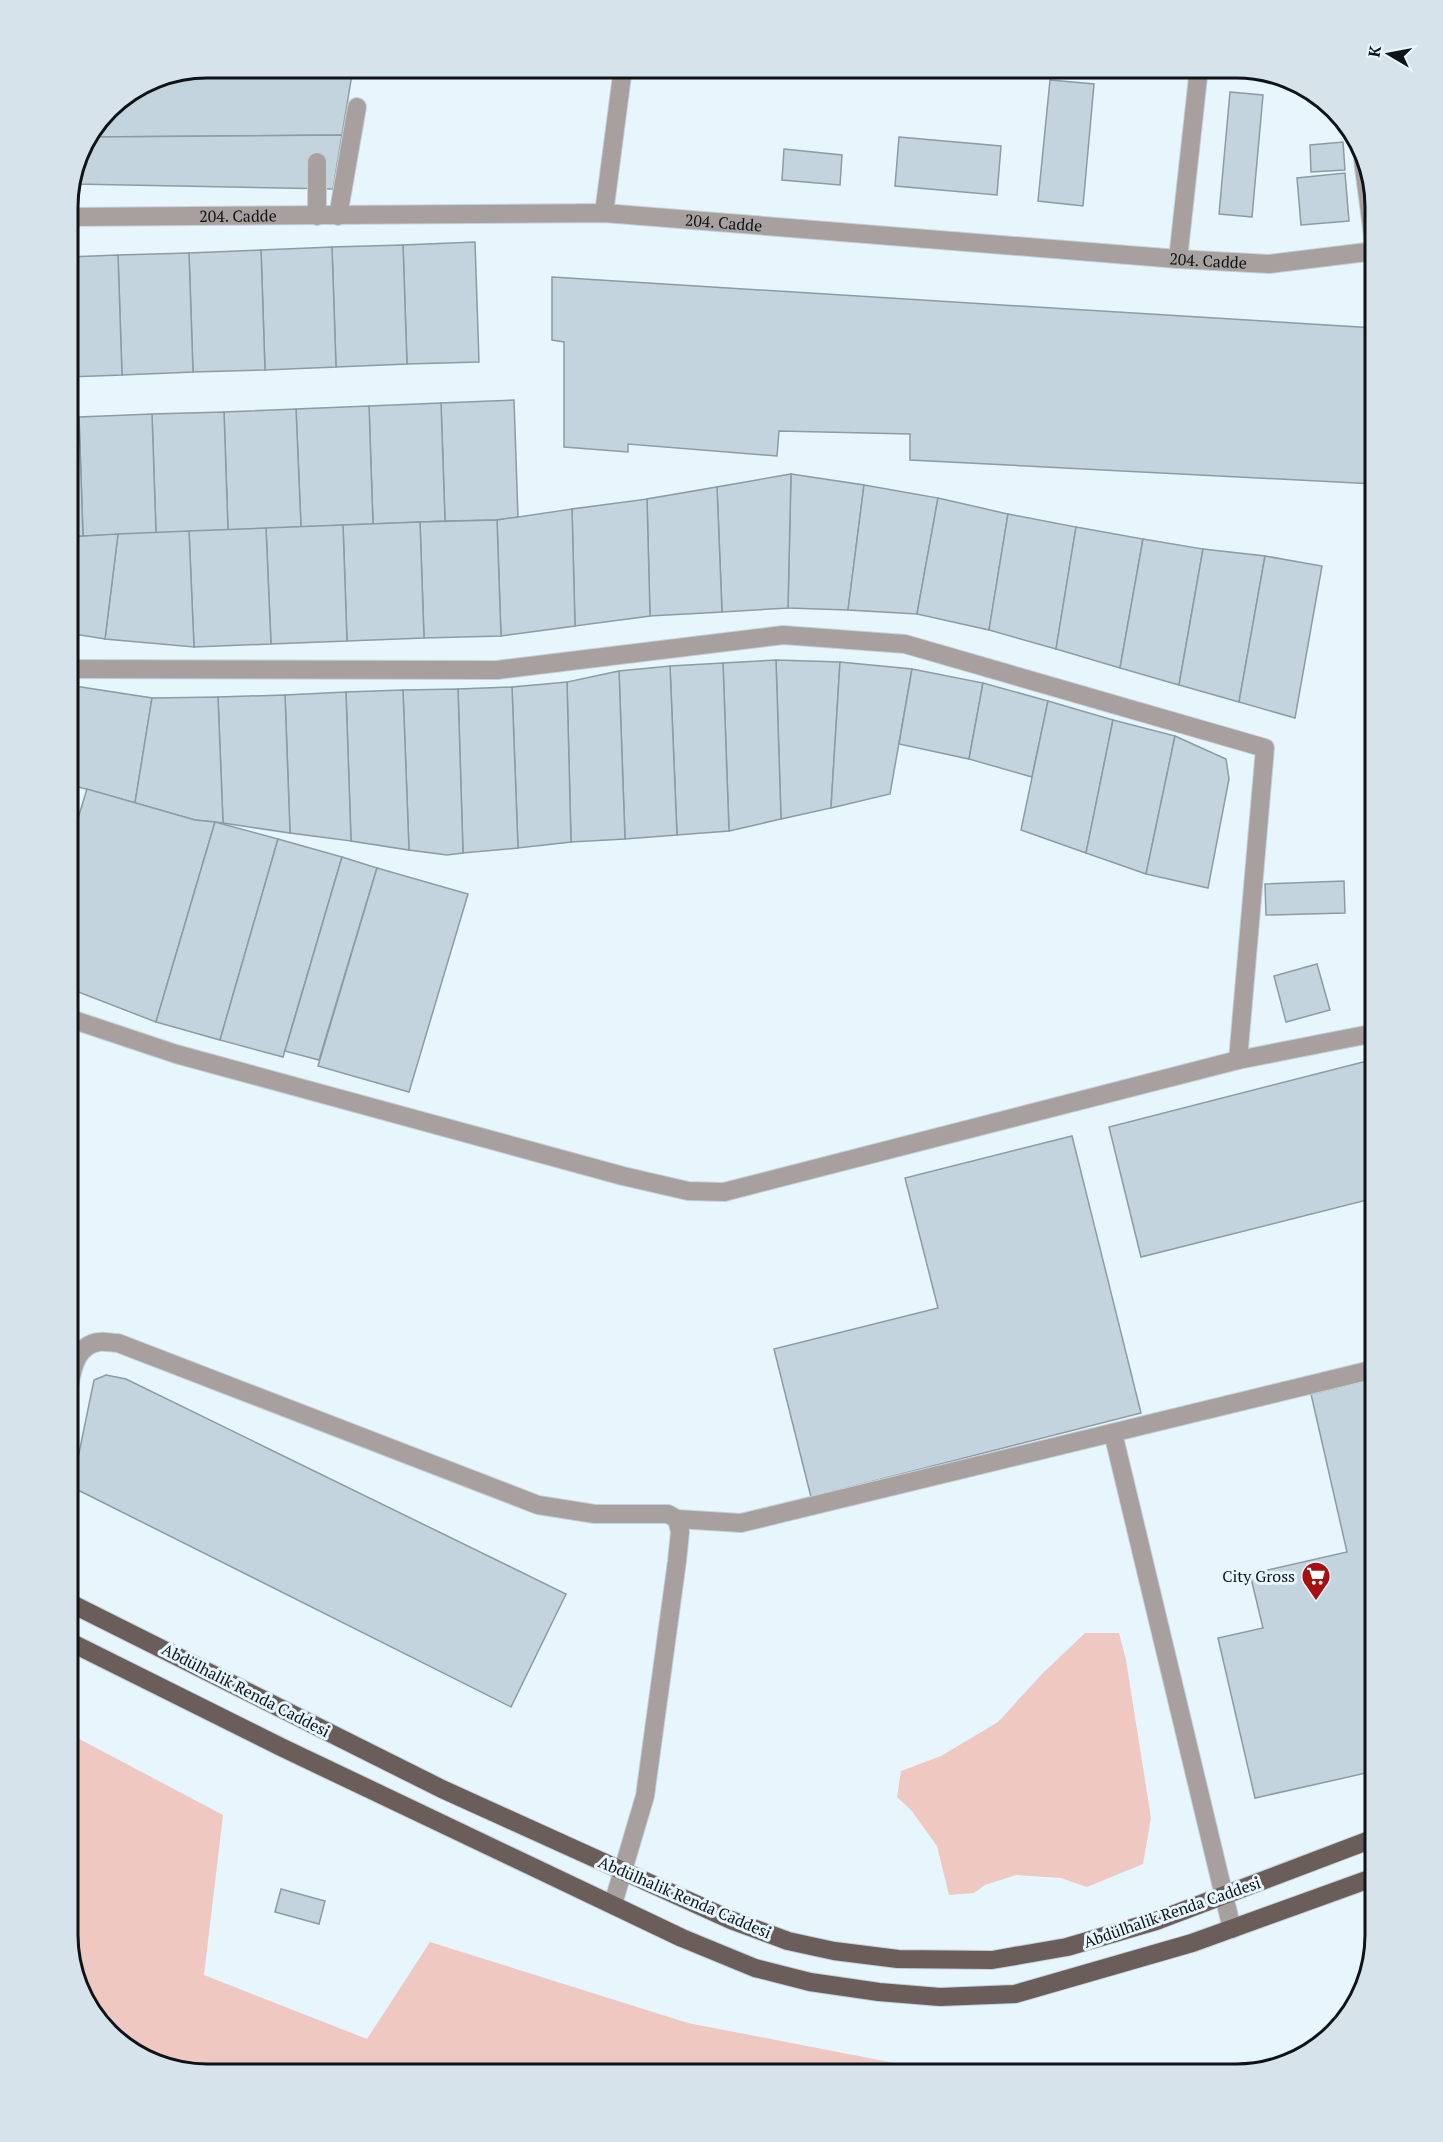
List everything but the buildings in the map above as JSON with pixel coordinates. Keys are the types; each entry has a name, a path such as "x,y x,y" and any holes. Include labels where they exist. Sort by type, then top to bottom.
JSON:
{"main road":[{"name":"Abdülhalik Renda Caddesi","path":"78,1607 442,1789 731,1920 788,1941 834,1951 898,1959 992,1960 1067,1947 1155,1921 1365,1842"},
{"name":"Abdülhalik Renda Caddesi","path":"78,1646 283,1748 682,1938 755,1968 810,1982 879,1992 940,1997 1015,1994 1192,1943 1365,1881"}],"street":[{"path":"604,213 622,78"},
{"path":"1178,259 1198,78"},
{"path":"338,216 357,107"},
{"path":"317,162 317,216"},
{"name":"204. Cadde","path":"78,217 604,213 1178,259 1269,264 1365,252"},
{"path":"78,669 497,670 783,635 905,644 1265,748 1238,1060"},
{"path":"78,1021 176,1054 622,1176 688,1191 715,1192 724,1192 1238,1060 1365,1035"},
{"path":"78,1356 86,1346 99,1342 118,1343 538,1505 595,1514 668,1514 677,1519 741,1523 1365,1372"},
{"path":"1113,1433 1232,1929"},
{"path":"613,1904 645,1796 678,1561 680,1532 677,1519"}],"shaded area":[{"path":"1085,1633 1119,1633 1126,1660 1151,1818 1143,1864 1087,1887 1061,1878 1016,1875 985,1885 974,1893 949,1895 937,1846 911,1810 897,1797 901,1771 941,1756 998,1722 1042,1674"},
{"path":"78,1738 223,1815 204,1975 367,2039 430,1942 688,2023 899,2064 198,2064 173,2060 142,2047 128,2037 105,2014 95,2000 82,1969 78,1935"}],"place":[{"name":"City Gross","path":"1316,1602"}]}
